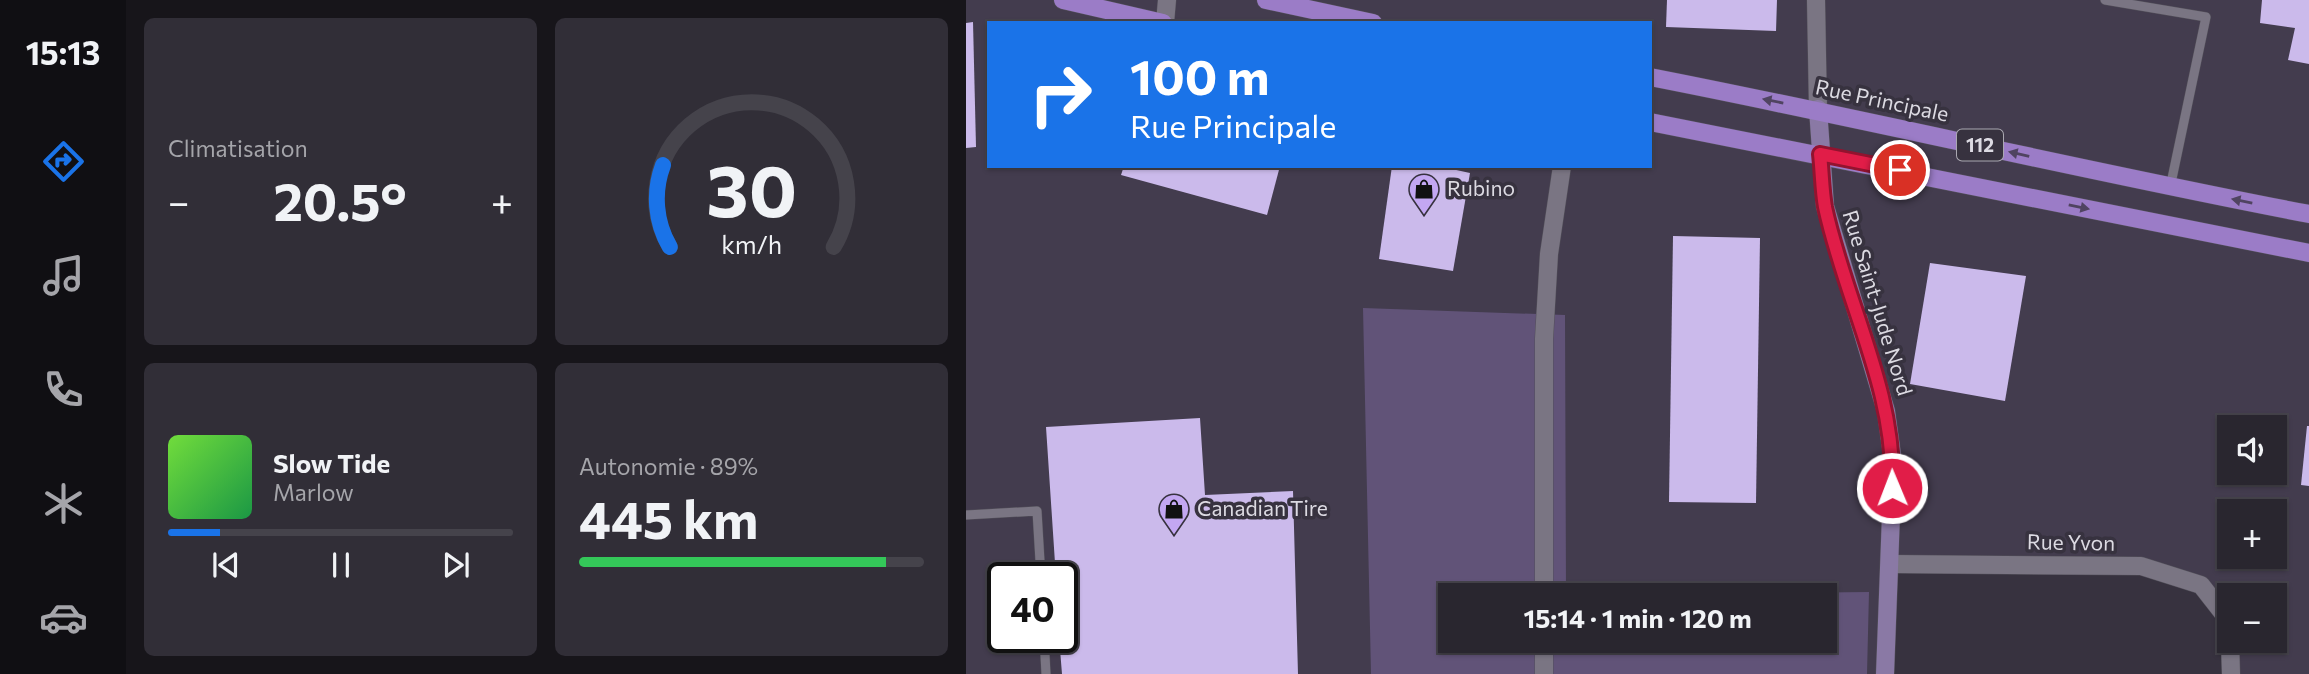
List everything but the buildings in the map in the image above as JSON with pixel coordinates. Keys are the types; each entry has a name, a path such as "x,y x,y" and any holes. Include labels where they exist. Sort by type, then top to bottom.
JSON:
{"main road":[{"path":"1063,0 1155,21"},
{"path":"1266,0 1365,21"},
{"name":"Rue Principale","path":"1652,77 1818,109 2170,187 2309,214"},
{"name":"112","path":"1652,122 2309,253"}],"street":[{"path":"1164,21 1167,0"},
{"path":"1816,0 1818,109"},
{"name":"Rue Saint-Jude Nord","path":"1818,109 1820,154 1828,217 1886,411 1893,462 1885,674"},
{"path":"1544,583 1544,339 1549,254 1562,168"},
{"name":"Rue Yvon","path":"1890,564 2141,566 2201,585 2217,605"},
{"path":"1544,653 1544,674"},
{"path":"2230,653 2231,674"}],"lane":[{"path":"2105,0 2206,17 2170,187"},
{"path":"966,515 1037,511 1040,562"},
{"path":"1045,653 1046,674"}],"shaded area":[{"path":"966,0 2309,0 2309,674 2231,674 2230,653 2287,653 2287,583 2217,583 2217,606 2201,585 2141,566 1890,564 1885,674 966,674"},
{"path":"1363,308 1565,315 1566,583 1438,583 1438,653 1837,653 1837,592 1869,592 1867,674 1371,674"}],"place":[{"name":"Rubino","path":"1424,216"},
{"name":"Canadian Tire","path":"1174,536"}],"route":[{"path":"1892,488 1893,462 1886,411 1825,205 1820,154 1900,170"}]}
